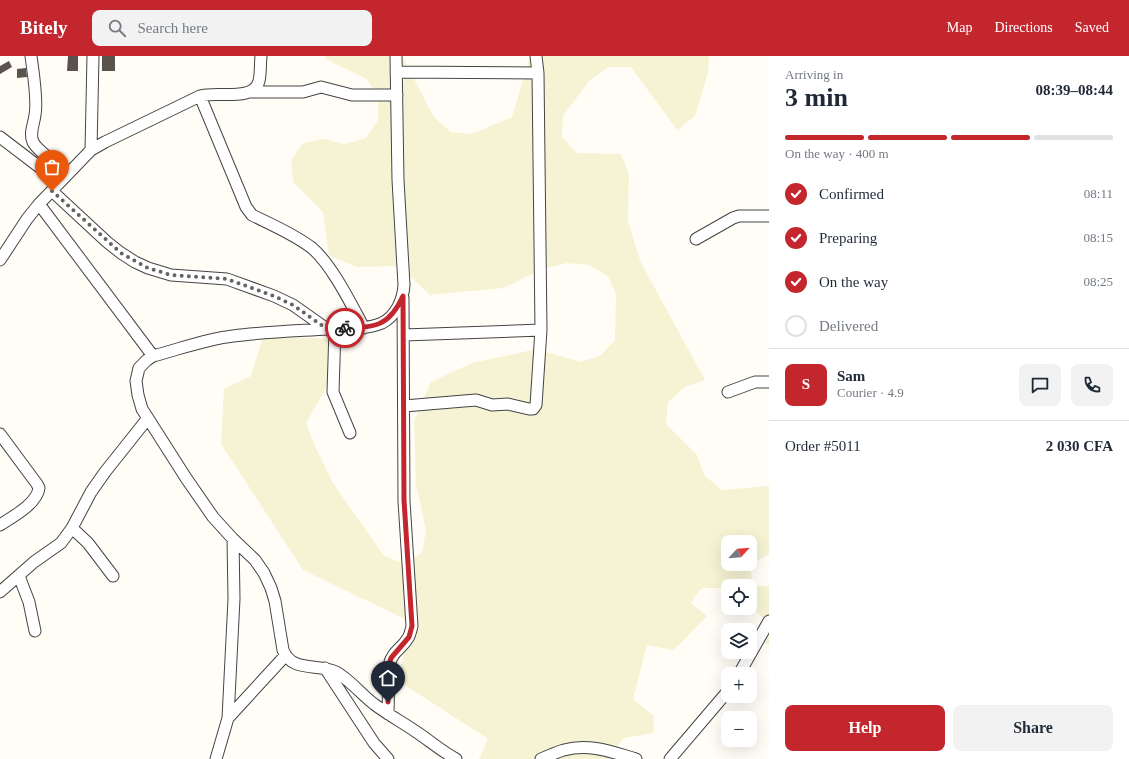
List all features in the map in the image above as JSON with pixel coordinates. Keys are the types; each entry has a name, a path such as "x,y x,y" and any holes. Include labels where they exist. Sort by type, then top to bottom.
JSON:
{"street":[{"path":"31,56 36,108 32,127 33,141 36,147 50,160 51,176 56,187 107,242 134,262 148,268 171,275 227,279 274,296 293,305 331,329"},
{"path":"92,56 92,150"},
{"path":"252,92 259,81 261,56"},
{"path":"388,714 389,665 391,658 396,651 404,645 409,637 412,626 404,500 404,285 398,180 396,56"},
{"path":"404,406 476,400 492,405 508,404 533,409 536,404 541,330 538,74 536,56"},
{"path":"396,72 538,74"},
{"path":"0,260 27,219 39,204 92,150 105,142 200,96 215,93 245,94 252,92 303,92 321,87 352,95 397,95"},
{"path":"200,96 246,207 252,215 312,248 321,258 345,292 364,328"},
{"path":"0,137 51,176"},
{"path":"39,204 153,356"},
{"path":"696,240 739,216 769,216"},
{"path":"403,296 398,308 382,323 364,328 233,336 215,339 153,356 146,360 139,368 136,381 138,395 148,418 186,478 213,517 255,560 264,573 275,601 283,650 289,661 296,665 325,668 339,673 364,696 388,714 417,732 443,752 456,759"},
{"path":"331,329 334,392 350,433"},
{"path":"404,335 541,330"},
{"path":"728,392 755,382 769,382"},
{"path":"0,592 34,562 61,543 72,528 91,492 148,418"},
{"path":"0,434 39,488 36,497 26,507 0,525"},
{"path":"72,528 88,543 113,576"},
{"path":"216,759 228,718 234,599 233,539"},
{"path":"19,576 29,602 35,631"},
{"path":"743,667 769,621"},
{"path":"228,718 285,656"},
{"path":"325,668 374,743 388,759"},
{"path":"670,759 721,699"},
{"path":"541,759 563,750 588,747 602,749 636,759"}],"shaded area":[{"path":"325,56 402,56 434,117 451,132 472,134 512,117 530,56 709,56 708,73 695,116 677,130 631,67 609,67 590,80 563,116 562,137 577,153 621,154 629,175 628,221 641,263 705,380 685,387 668,402 666,424 697,455 705,476 722,490 769,486 769,554 757,561 757,535 721,535 721,571 750,571 752,579 721,579 721,589 704,588 699,591 691,603 707,616 677,647 672,650 647,645 633,699 654,716 653,733 624,738 610,755 609,759 479,759 488,739 397,680 412,626 409,621 303,570 221,444 224,389 251,376 263,336 329,339 337,358 326,388 306,423 314,444 333,483 384,556 405,564 422,552 426,531 416,485 414,421 431,382 472,363 537,349 580,362 600,356 615,340 616,295 608,276 589,265 567,263 543,269 503,288 430,295 399,266 356,267 329,255 323,212 293,182 291,160 303,143 324,139 345,144 366,138 378,120 378,98 367,79 327,60"},
{"path":"757,586 769,586 769,645 757,640 757,635 764,619 757,612"}],"building":[{"path":"68,56 78,56 78,71 67,71"},
{"path":"102,56 115,56 115,71 102,71"},
{"path":"9,61 12,67 0,74 0,66"},
{"path":"26,68 27,77 17,78 17,69"}],"way so far":[{"path":"52,191 107,242 134,262 161,273 171,275 227,279 274,296 293,305 327,329 345,328"}],"route":[{"path":"345,328 364,328 382,323 398,308 403,296 404,500 412,626 409,637 404,645 396,651 391,658 389,665 388,702"}]}
